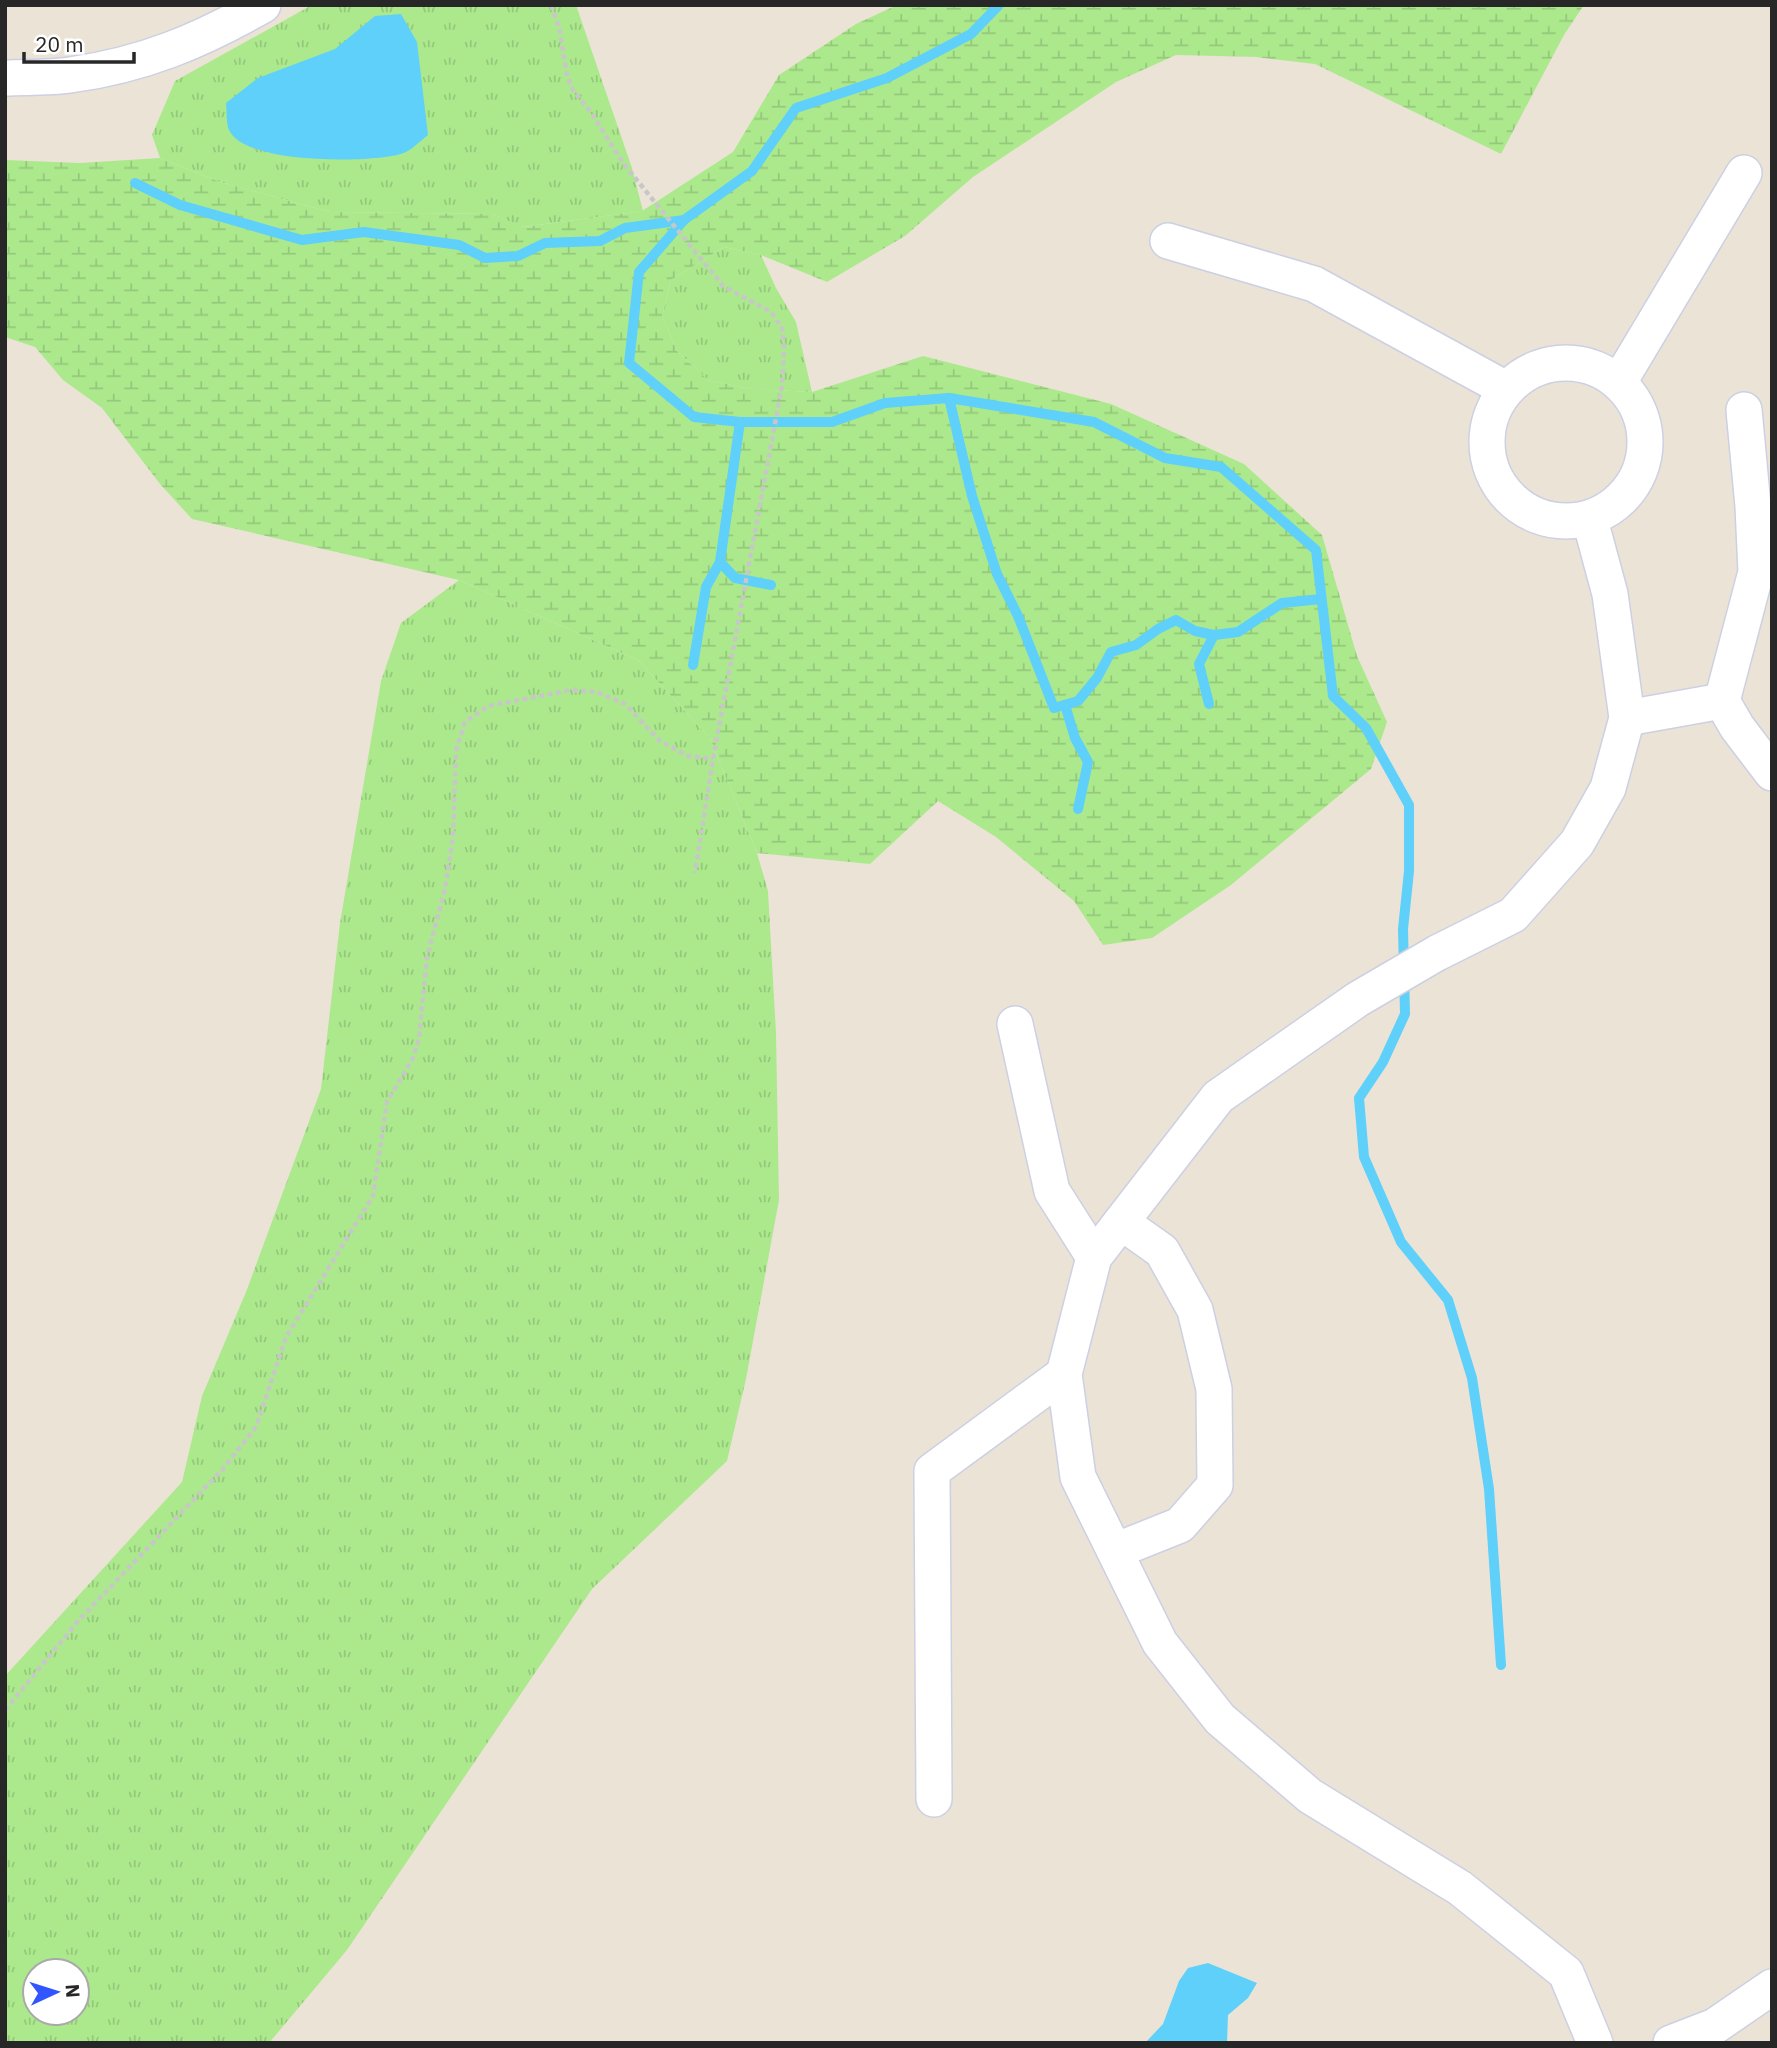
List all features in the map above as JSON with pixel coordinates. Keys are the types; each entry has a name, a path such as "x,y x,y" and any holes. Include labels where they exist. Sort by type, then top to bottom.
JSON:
{"street":[{"path":"5,79 68,75 118,66 167,52 214,33 263,5"},
{"path":"1619,382 1744,173"},
{"path":"1168,241 1314,284 1506,389"},
{"path":"1561,362 1591,366 1619,382 1640,409 1646,455 1624,499 1590,520 1542,520 1506,496 1487,454 1491,415 1506,389 1523,375 1561,362"},
{"path":"1744,410 1756,572 1721,701 1772,773"},
{"path":"1590,520 1610,594 1627,718 1608,788 1577,843 1513,915 1437,953 1358,999 1218,1097 1094,1257 1065,1374 1078,1477 1160,1643 1220,1719 1310,1796 1460,1888 1566,1973 1595,2043"},
{"path":"1627,718 1721,701"},
{"path":"1015,1024 1052,1191 1094,1257"},
{"path":"1115,1552 1180,1524 1215,1485 1214,1389 1195,1310 1162,1251 1121,1222"},
{"path":"934,1798 932,1471 1065,1374"},
{"path":"1671,2043 1714,2026 1772,1987"}],"path":[{"path":"551,5 559,27 567,76 573,90 592,114 623,163 723,286 771,312 782,328 782,386 713,759 695,873"},
{"path":"5,1710 79,1620 156,1542 222,1470 256,1427 286,1337 373,1196 387,1102 413,1058 419,1038 426,957 444,889 453,837 456,751 465,722 488,706 571,690 597,692 625,704 660,741 688,756 713,759"}],"green space":[{"path":"312,5 576,5 632,168 643,211 522,227 492,214 330,212 220,182 160,158 152,135 175,81"},
{"path":"897,5 1584,5 1564,35 1501,154 1315,64 1256,57 1176,55 1116,82 973,177 905,236 827,282 761,255 724,247 671,280 662,316 677,351 708,380 751,389 812,392 923,356 1111,404 1244,464 1322,535 1357,656 1387,722 1371,769 1231,885 1152,938 1103,945 1074,901 996,837 938,801 870,864 757,853 710,738 638,660 459,580 192,519 160,484 102,408 63,380 35,347 5,337 5,160 80,163 160,158 220,182 330,212 492,214 523,227 642,211 733,152 779,75 856,24"},
{"path":"724,247 761,255 796,322 812,392 751,389 708,380 677,351 662,316 671,280"},
{"path":"459,580 638,660 710,738 757,853 768,891 776,1033 779,1200 746,1379 727,1461 592,1589 347,1950 269,2043 5,2043 5,1676 182,1482 202,1396 246,1292 321,1089 340,923 381,681 401,623"}],"water":[{"path":"401,14 417,42 428,135 411,149 385,157 309,159 258,150 240,141 229,130 226,103 258,78 335,49 375,16"},
{"path":"1208,1963 1257,1983 1248,1998 1228,2015 1227,2043 1145,2043 1163,2024 1179,1981 1188,1968"}],"waterway":[{"path":"999,5 971,34 887,78 796,108 752,171 684,220 639,272 629,363 694,417 740,422 832,422 885,403 949,398 1094,422 1165,458 1221,467 1316,550 1333,696 1366,728 1409,805 1409,871 1403,929 1405,1014 1383,1062 1359,1098 1364,1157 1401,1242 1448,1300 1472,1378 1489,1489 1501,1665"},
{"path":"135,183 180,205 302,240 364,232 459,245 485,258 518,256 545,243 600,241 625,228 684,220"},
{"path":"949,398 972,496 997,574 1018,616 1054,708 1078,701 1097,678 1111,652 1136,645 1176,620 1195,631 1214,635 1238,632 1282,603 1321,599"},
{"path":"693,665 706,587 720,562 740,422"},
{"path":"720,562 735,578 771,585"},
{"path":"1209,704 1199,664 1214,635"},
{"path":"1065,705 1075,738 1088,762 1078,809"}]}
